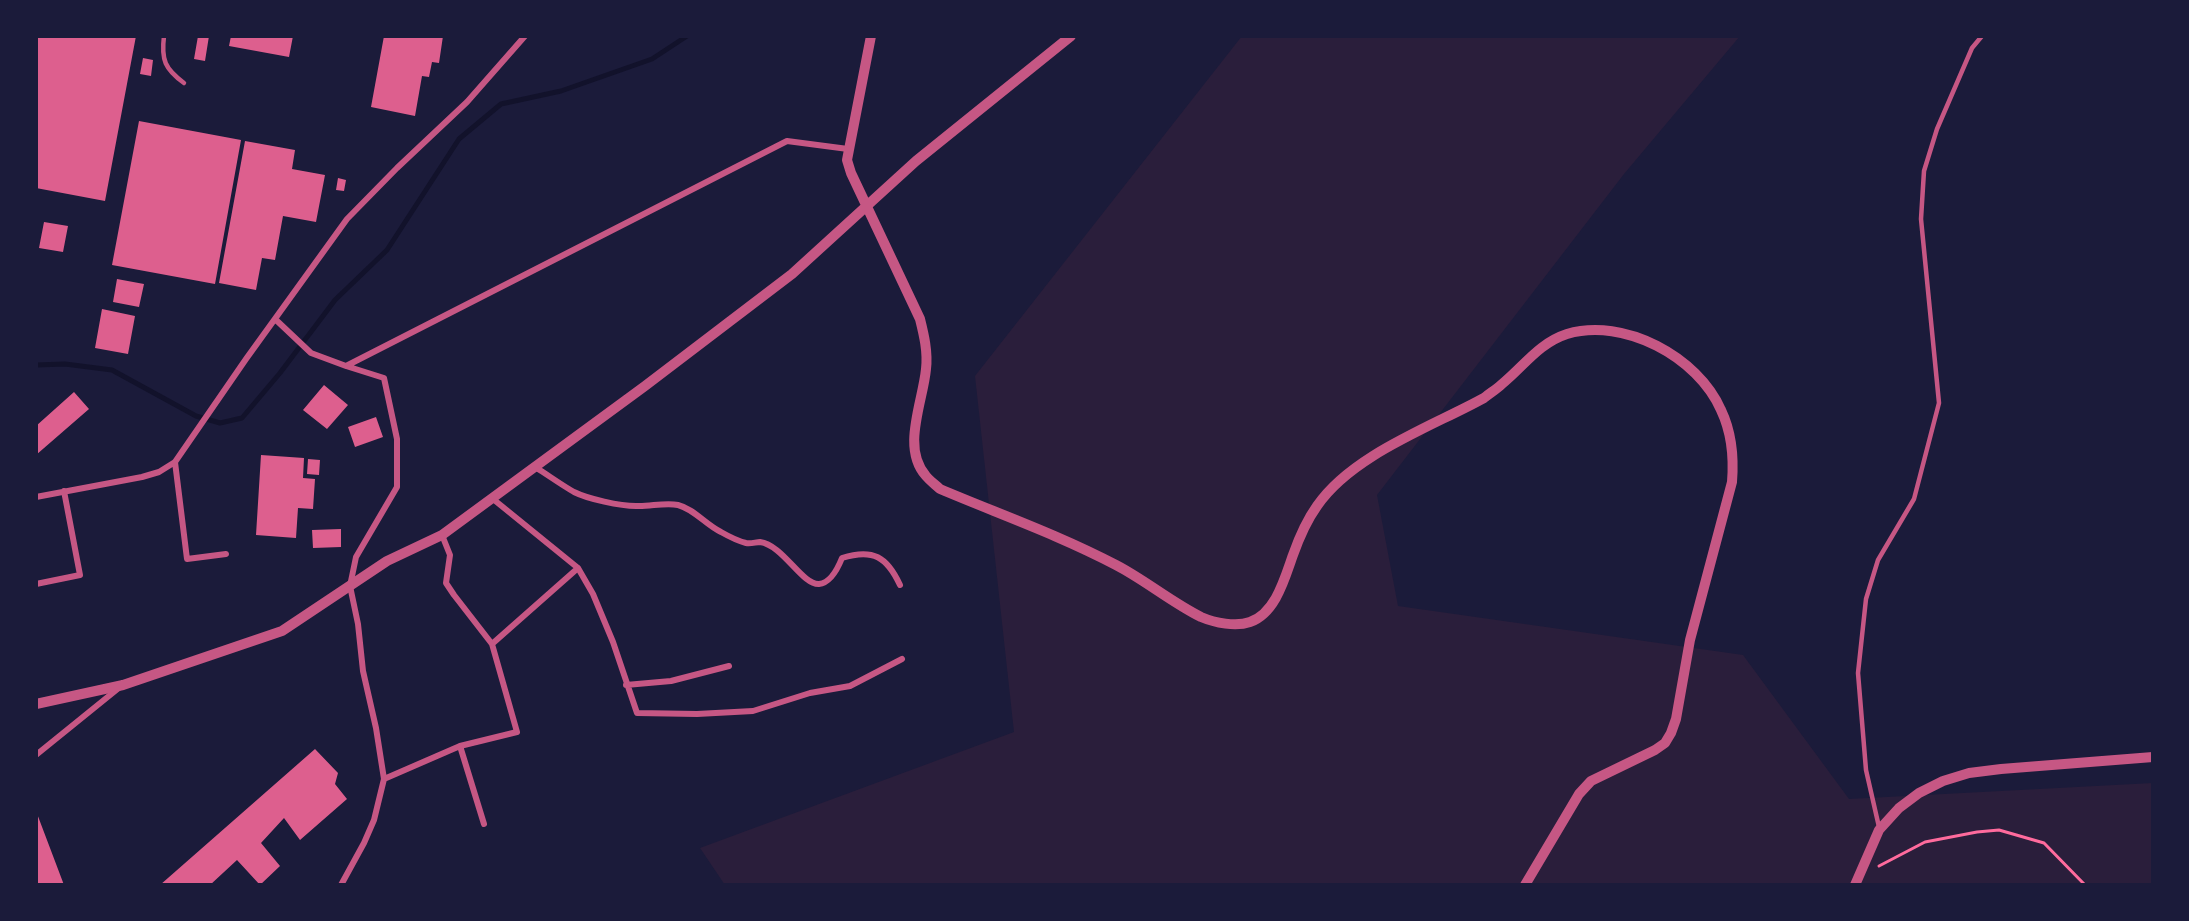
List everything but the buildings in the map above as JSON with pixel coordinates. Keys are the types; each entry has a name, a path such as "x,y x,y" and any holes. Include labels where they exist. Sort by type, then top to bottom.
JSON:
{"street":[{"path":"36,496 142,477 159,472 175,462 347,219 467,102 525,36"},
{"path":"871,36 847,160 850,172 868,206 922,327 926,344 927,366 915,427 915,449 919,465 926,476 940,489 1053,535 1119,566 1203,618 1229,624 1251,621 1271,606 1282,587 1305,526 1317,505 1334,486 1357,466 1484,398 1502,385 1539,349 1555,339 1592,331 1611,332 1652,344 1694,371 1721,409 1734,457 1732,482 1690,640 1674,726 1665,742 1655,750 1591,781 1579,794 1525,885"},
{"path":"36,704 123,685 282,631 387,561 442,535 645,386 792,274 916,161 1060,40 1071,36"},
{"path":"346,366 787,141 848,149"},
{"path":"275,319 310,353 384,378 397,439 397,487 356,556 350,585 358,624 363,671 376,728 384,779 374,820 341,885"},
{"path":"175,462 187,559 226,554"},
{"path":"535,467 576,493 636,506 677,505 691,511 720,532 747,543 761,542 789,560 803,577 811,582 820,584 828,580 837,570 842,558 857,553 884,559 900,585"},
{"path":"36,584 80,575 64,491"},
{"path":"493,499 578,568 593,594 613,642 637,713 697,714 753,711 810,693 850,686 902,659"},
{"path":"384,779 460,746 517,732 492,644 446,583 450,555 442,535"},
{"path":"492,644 578,568"},
{"path":"626,685 671,681 729,666"},
{"path":"36,754 123,685"},
{"path":"460,746 484,824"},
{"path":"1857,880 1879,830 1899,808 1919,793 1942,781 1969,773 2153,757"}],"lane":[{"path":"164,36 163,59 170,73 184,83"},
{"path":"1879,830 1866,770 1858,673 1866,599 1878,560 1914,500 1939,403 1921,219 1924,171 1937,129 1972,48 1982,36"}],"path":[{"path":"1857,880 1925,842 1999,830 2044,843 2085,885"}],"shaded area":[{"path":"1242,36 1740,36 1624,174 1377,495 1398,606 1743,655 1849,799 2153,783 2153,885 725,885 700,848 1014,732 975,376"}],"waterway":[{"path":"36,365 65,364 112,370 196,416 220,423 242,418 280,373 335,300 387,250 459,139 501,104 561,91 652,59 687,36"}]}
